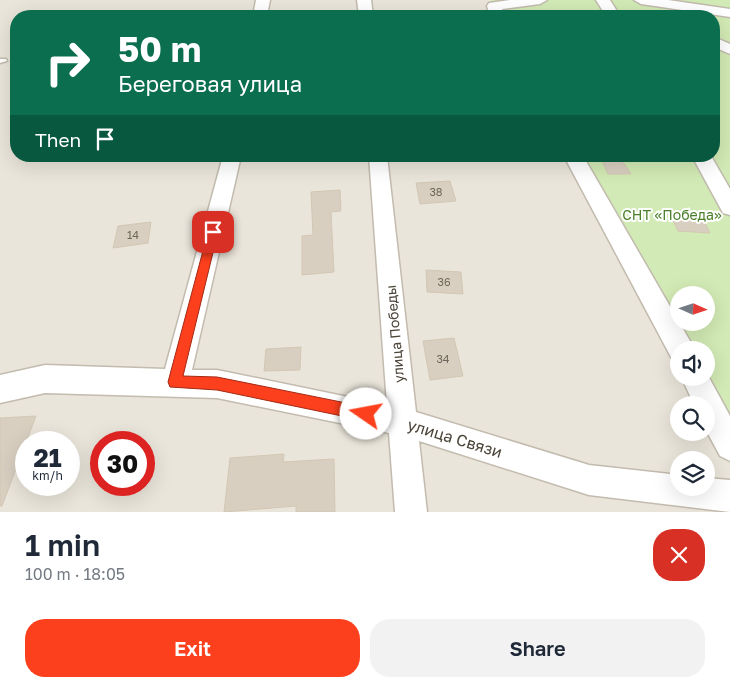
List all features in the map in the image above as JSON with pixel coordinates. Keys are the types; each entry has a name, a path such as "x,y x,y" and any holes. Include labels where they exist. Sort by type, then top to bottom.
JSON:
{"street":[{"path":"500,10 540,0"},
{"path":"641,0 716,10"},
{"path":"658,2 669,10"},
{"path":"175,382 230,162"},
{"name":"улица Победы","path":"379,162 411,512"},
{"path":"576,162 676,341"},
{"path":"704,162 730,206"},
{"name":"улица Связи","path":"0,389 45,379 217,384 403,422 588,480 730,496"},
{"path":"699,386 730,446"}],"shaded area":[{"path":"0,0 489,0 493,10 10,10 10,162 571,162 670,349 670,386 689,386 694,396 670,396 670,441 715,441 715,435 730,463 730,512 0,512"}],"green space":[{"name":"СНТ «Победа»","path":"490,0 730,0 730,446 715,417 715,396 704,396 699,386 715,386 715,341 676,341 670,331 715,331 715,286 670,286 670,330 576,162 720,162 720,10 494,10"}],"building":[{"path":"603,162 623,162 631,174 608,174"},
{"path":"450,181 456,201 420,204 416,183"},
{"path":"340,190 341,211 331,212 334,272 302,275 302,236 313,235 311,192"},
{"path":"670,214 701,215 710,233 678,231"},
{"path":"151,222 148,243 113,248 118,226"},
{"path":"426,270 461,272 463,294 427,292"},
{"path":"454,338 463,376 430,380 423,341"},
{"path":"301,347 300,370 264,371 266,349"},
{"path":"36,416 30,431 15,431 15,472 2,506 0,506 0,418"},
{"path":"284,454 283,462 334,459 335,512 296,512 296,506 224,512 230,458"}],"route":[{"path":"213,232 175,382 217,384 366,414"}]}
